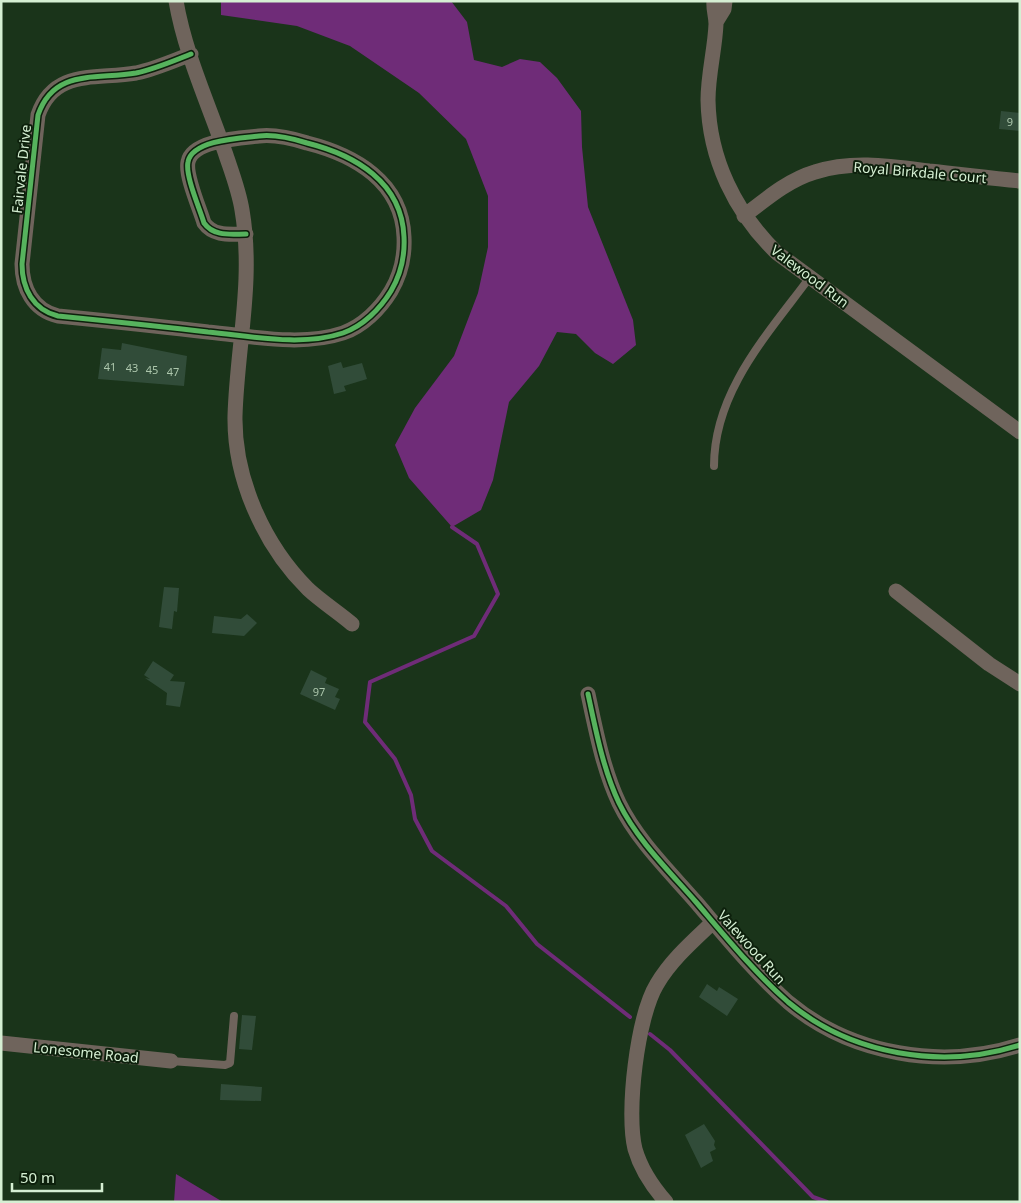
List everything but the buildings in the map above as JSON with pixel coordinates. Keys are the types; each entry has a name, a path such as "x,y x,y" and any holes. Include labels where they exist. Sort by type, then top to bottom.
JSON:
{"street":[{"path":"176,1 191,54 242,205 246,234 247,286 237,393 236,436 246,485 259,520 288,567 309,590 352,624"},
{"name":"Valewood Run","path":"714,1 716,22 710,68 709,125 714,150 723,176 744,216 760,236 777,252 1020,432"},
{"name":"Valewood Run","path":"716,22 724,9 725,1"},
{"name":"Fairvale Drive","path":"191,54 136,73 69,80 56,87 44,100 37,125 22,264 24,284 38,306 58,316 242,335 312,339 345,332 376,311 397,282 402,265 404,231 400,212 392,194 380,180 350,158 317,145 275,136 221,141 196,149 190,157 188,169 204,224 221,234 246,234"},
{"name":"Royal Birkdale Court","path":"744,216 771,195 793,182 814,172 838,166 886,166 1020,181"},
{"path":"896,591 989,664 1020,684"},
{"name":"Valewood Run","path":"588,694 604,763 619,804 643,840 713,922 768,984 789,1003 815,1020 852,1039 896,1053 946,1057 974,1056 1020,1045"},
{"path":"666,1202 648,1180 640,1166 634,1141 632,1113 639,1038 648,1001 656,985 681,952 713,922"},
{"name":"Lonesome Road","path":"1,1043 171,1061"}],"lane":[{"path":"714,466 717,436 734,383 810,277"},
{"path":"171,1061 225,1065 230,1063 234,1016"}],"shaded area":[{"path":"221,1 451,1 467,22 474,60 502,67 520,59 540,62 557,78 581,111 582,147 588,207 633,320 636,345 613,364 595,353 576,334 557,332 539,366 509,402 493,480 481,510 452,527 409,478 395,445 415,408 454,356 478,293 488,247 488,196 466,139 419,93 350,46 297,26 221,15"},
{"path":"176,1174 223,1202 174,1202"}],"waterway":[{"path":"452,527 477,544 498,594 474,636 370,682 365,722 395,759 411,795 415,819 432,851 506,906 537,944 630,1017"},
{"path":"650,1034 670,1050 813,1197 827,1202"}],"cycle path":[{"path":"191,54 136,73 78,79 66,83 45,100 38,115 22,264 24,281 31,297 36,303 42,309 58,316 259,338 310,339 343,333 357,326 370,316 391,291 400,272 404,251 401,218 395,201 385,186 373,174 342,155 325,148 283,137 265,136 218,142 198,149 191,155 188,162 191,184 204,223 218,233 246,234"},
{"path":"588,694 600,750 613,790 626,817 654,855 740,954 788,1002 813,1020 840,1035 898,1053 960,1056 990,1053 1020,1045"}]}
